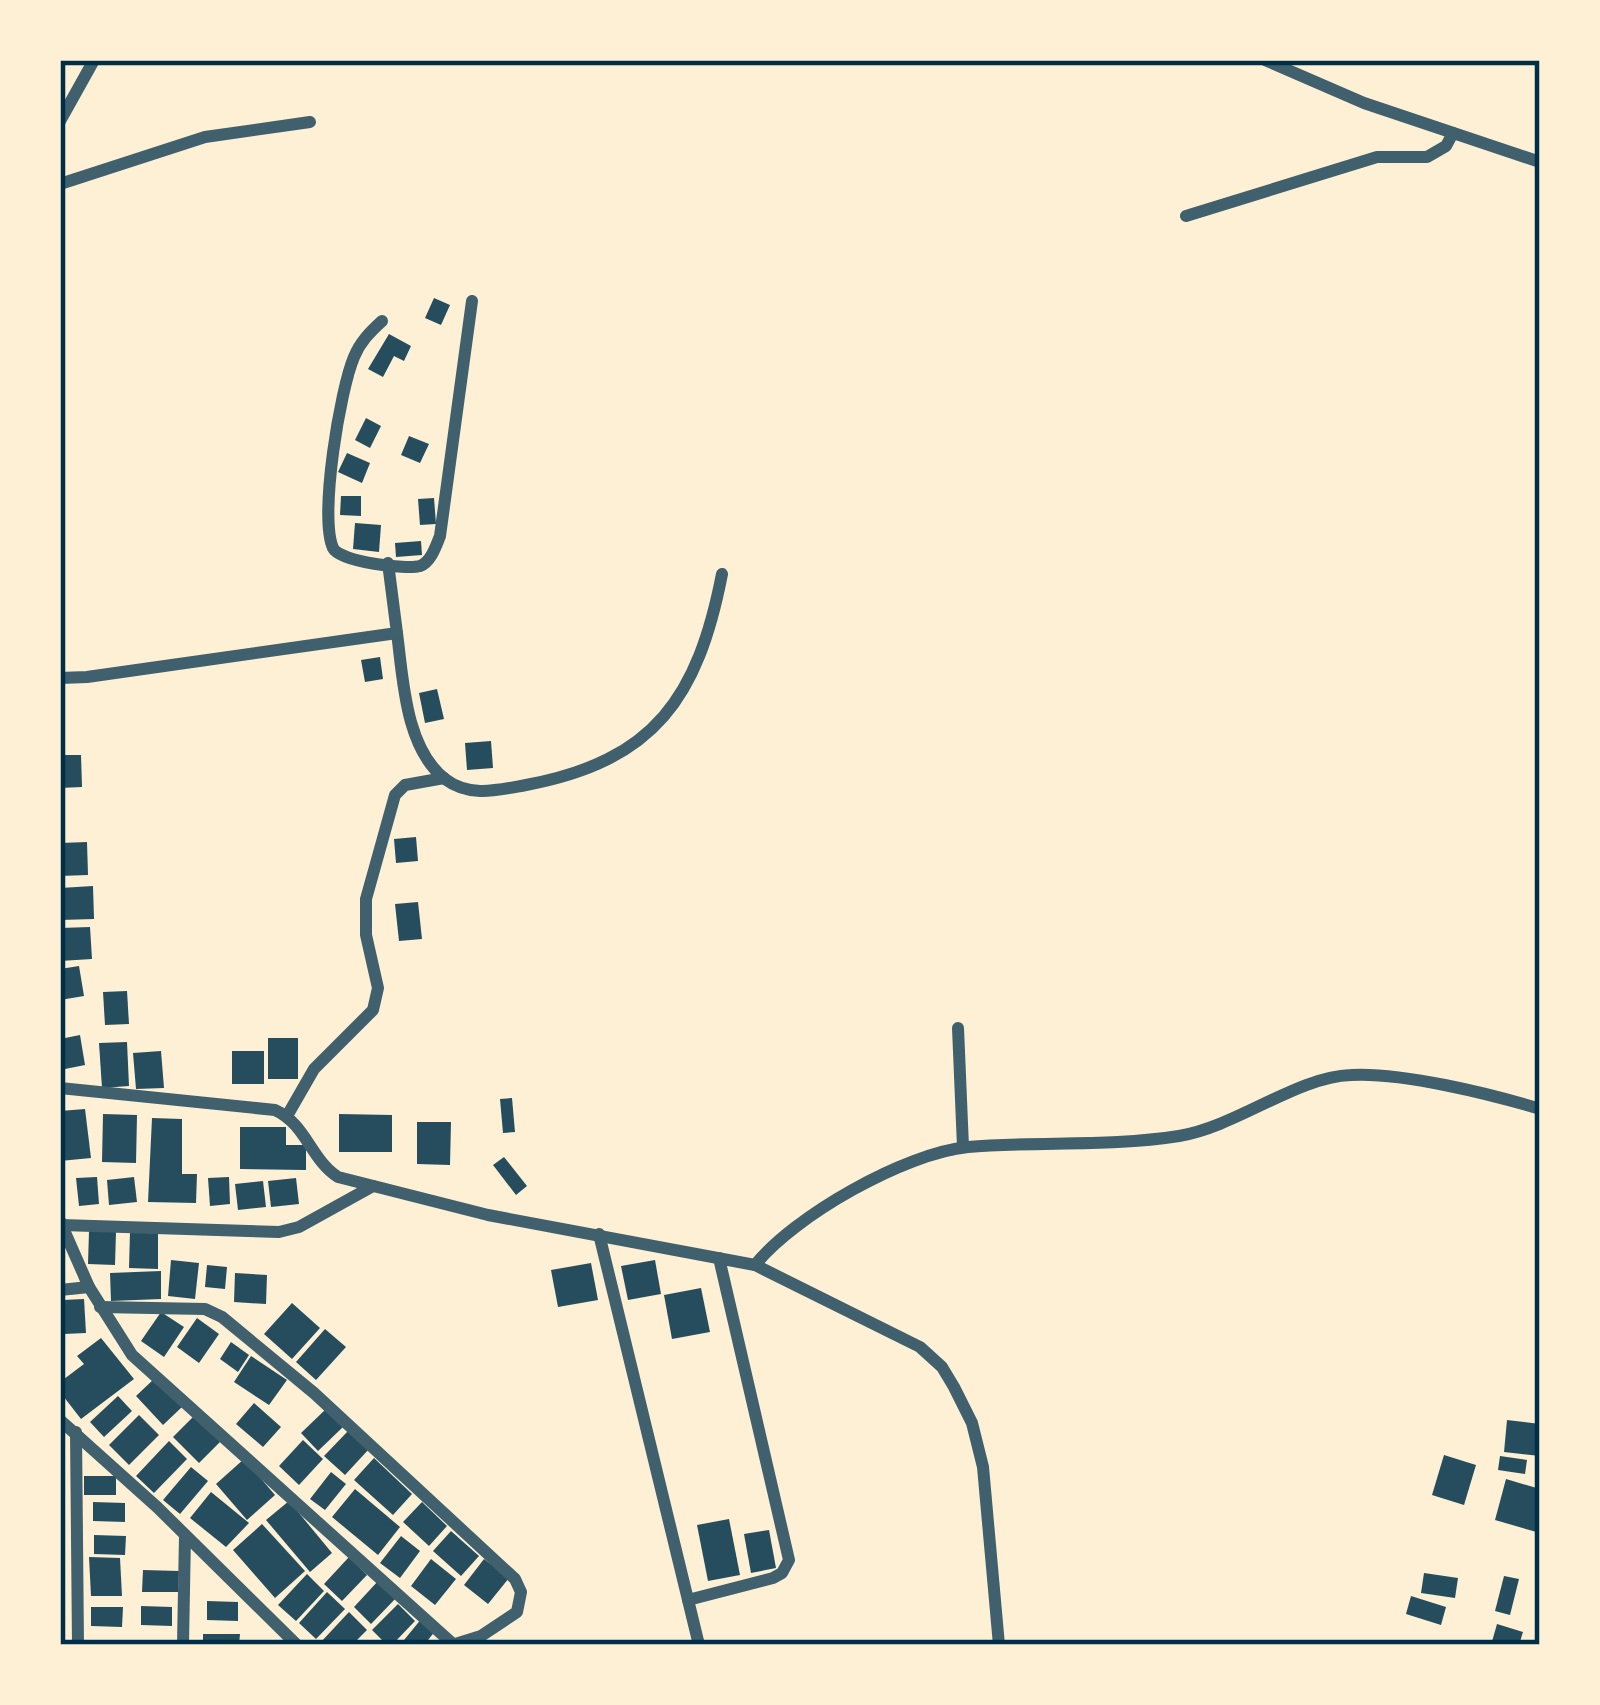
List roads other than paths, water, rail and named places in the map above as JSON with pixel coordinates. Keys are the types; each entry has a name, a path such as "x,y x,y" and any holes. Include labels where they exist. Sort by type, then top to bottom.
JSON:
{"street":[{"path":"60,121 94,60"},
{"path":"1265,60 1364,103 1540,162"},
{"path":"60,184 205,137 310,122"},
{"path":"1186,216 1377,157 1427,157 1446,146 1453,134"},
{"path":"382,321 353,359 344,391 328,502 336,554 359,563 420,566 435,551 440,536 472,301"},
{"path":"388,563 408,707 420,741 444,778 466,789 488,792 575,774 635,745 673,706 700,662 722,574"},
{"path":"60,677 397,633"},
{"path":"286,1116 314,1069 373,1010 378,988 366,935 366,899 395,795 405,785 444,778"},
{"path":"958,1028 963,1147"},
{"path":"755,1265 788,1229 833,1201 904,1167 963,1147 1180,1136 1250,1113 1309,1084 1354,1074 1534,1107 1540,1089"},
{"path":"60,1088 260,1107 286,1116 325,1168 338,1177 488,1215 755,1265 899,1335 942,1367 972,1423 983,1467 999,1645"},
{"path":"100,1307 205,1309 222,1316 314,1393 515,1580 521,1592 518,1612 481,1636 453,1645 142,1365 100,1307 61,1223 279,1232 299,1227 374,1186"},
{"path":"598,1234 699,1645"},
{"path":"688,1600 772,1578 782,1573 789,1560 719,1258"},
{"path":"60,1290 89,1287"},
{"path":"60,1420 297,1645"},
{"path":"76,1432 78,1645"},
{"path":"183,1645 184,1535"}]}
